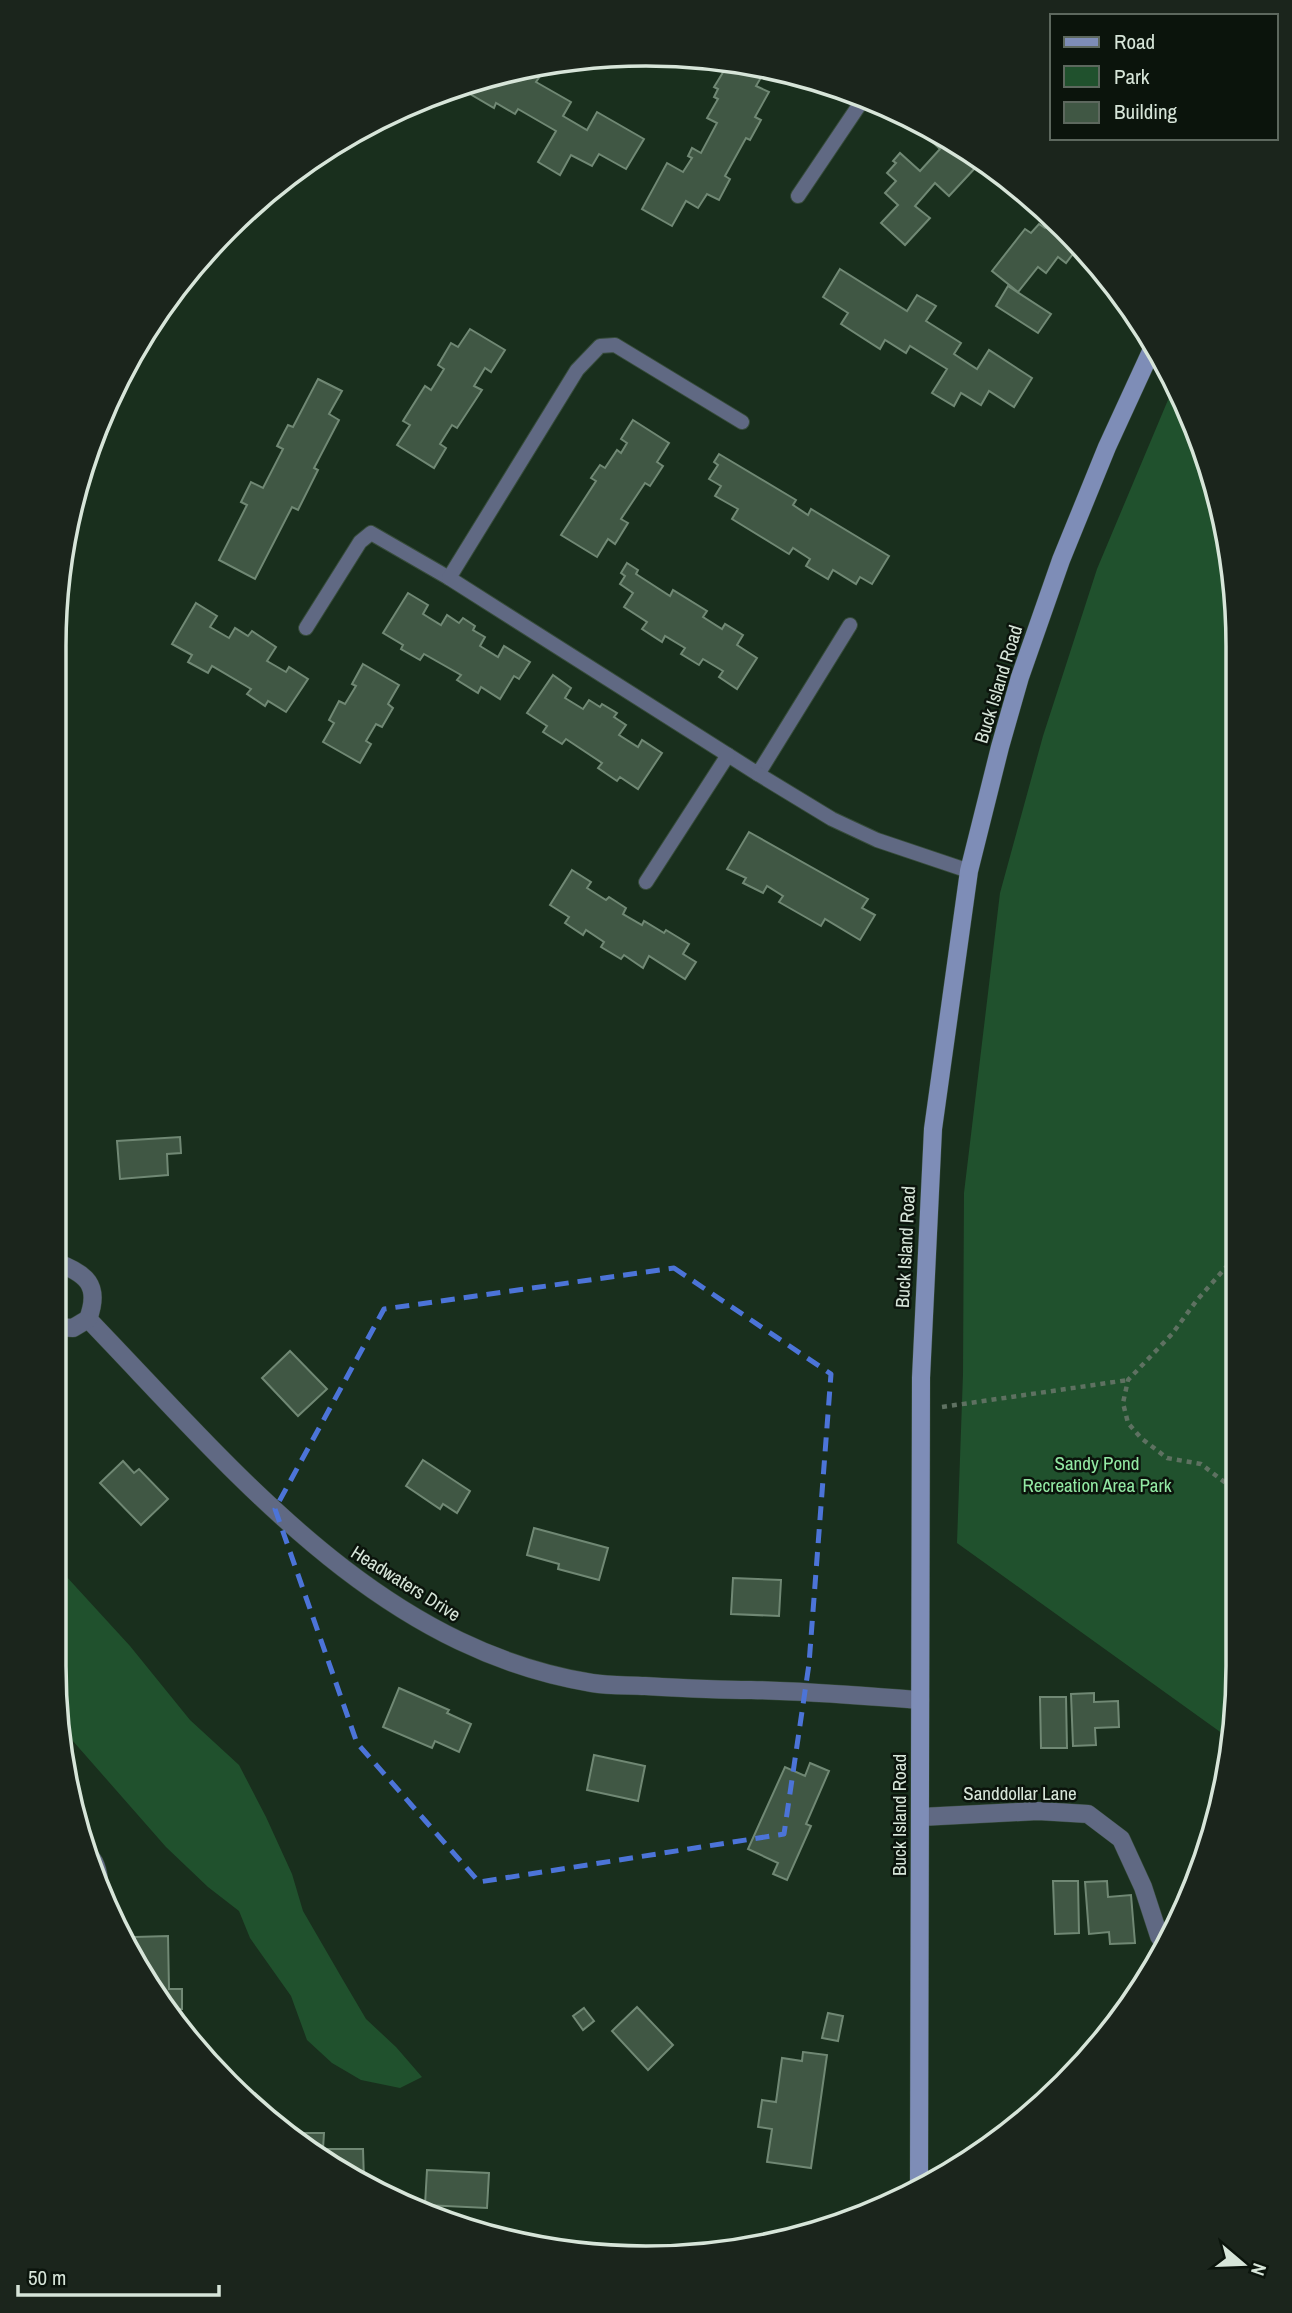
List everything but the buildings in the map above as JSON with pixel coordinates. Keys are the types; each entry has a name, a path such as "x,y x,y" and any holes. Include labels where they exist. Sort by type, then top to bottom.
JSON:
{"main road":[{"name":"Buck Island Road","path":"919,2178 921,1410 933,1129 969,871 1017,689 1056,573 1107,447 1148,357"}],"street":[{"path":"66,1266 77,1270 90,1285 94,1297 88,1319 74,1328 66,1328"},
{"name":"Headwaters Drive","path":"88,1319 281,1517 330,1560 419,1620 461,1642 508,1661 563,1678 596,1684 806,1691 920,1700"},
{"name":"Sanddollar Lane","path":"921,1817 1038,1811 1087,1814 1121,1839 1143,1887 1159,1936"}],"lane":[{"path":"798,196 858,107"},
{"path":"449,578 578,370 600,346 615,345 742,422"},
{"path":"306,628 360,542 371,533 449,578 832,819 877,839 969,871"},
{"path":"758,774 850,625"},
{"path":"646,882 728,755"}],"path":[{"path":"1226,1267 1172,1334 1128,1380 1123,1403 1128,1423 1141,1438 1167,1458 1201,1464 1226,1483"},
{"path":"921,1410 1128,1380"}],"highlighted area":[{"path":"674,1268 831,1374 809,1664 784,1834 479,1882 357,1743 275,1509 384,1309"}],"green space":[{"name":"Sandy Pond Recreation Area Park","path":"1169,397 1195,460 1206,496 1221,570 1226,646 1226,1667 1222,1733 957,1543 963,1374 964,1193 1000,893 1043,736 1097,569"},
{"path":"66,1576 130,1646 190,1720 239,1765 292,1874 303,1911 343,1980 366,2019 396,2047 422,2077 400,2088 361,2080 332,2063 307,2040 291,1996 250,1938 239,1911 208,1887 166,1847 71,1738 66,1667"}]}
